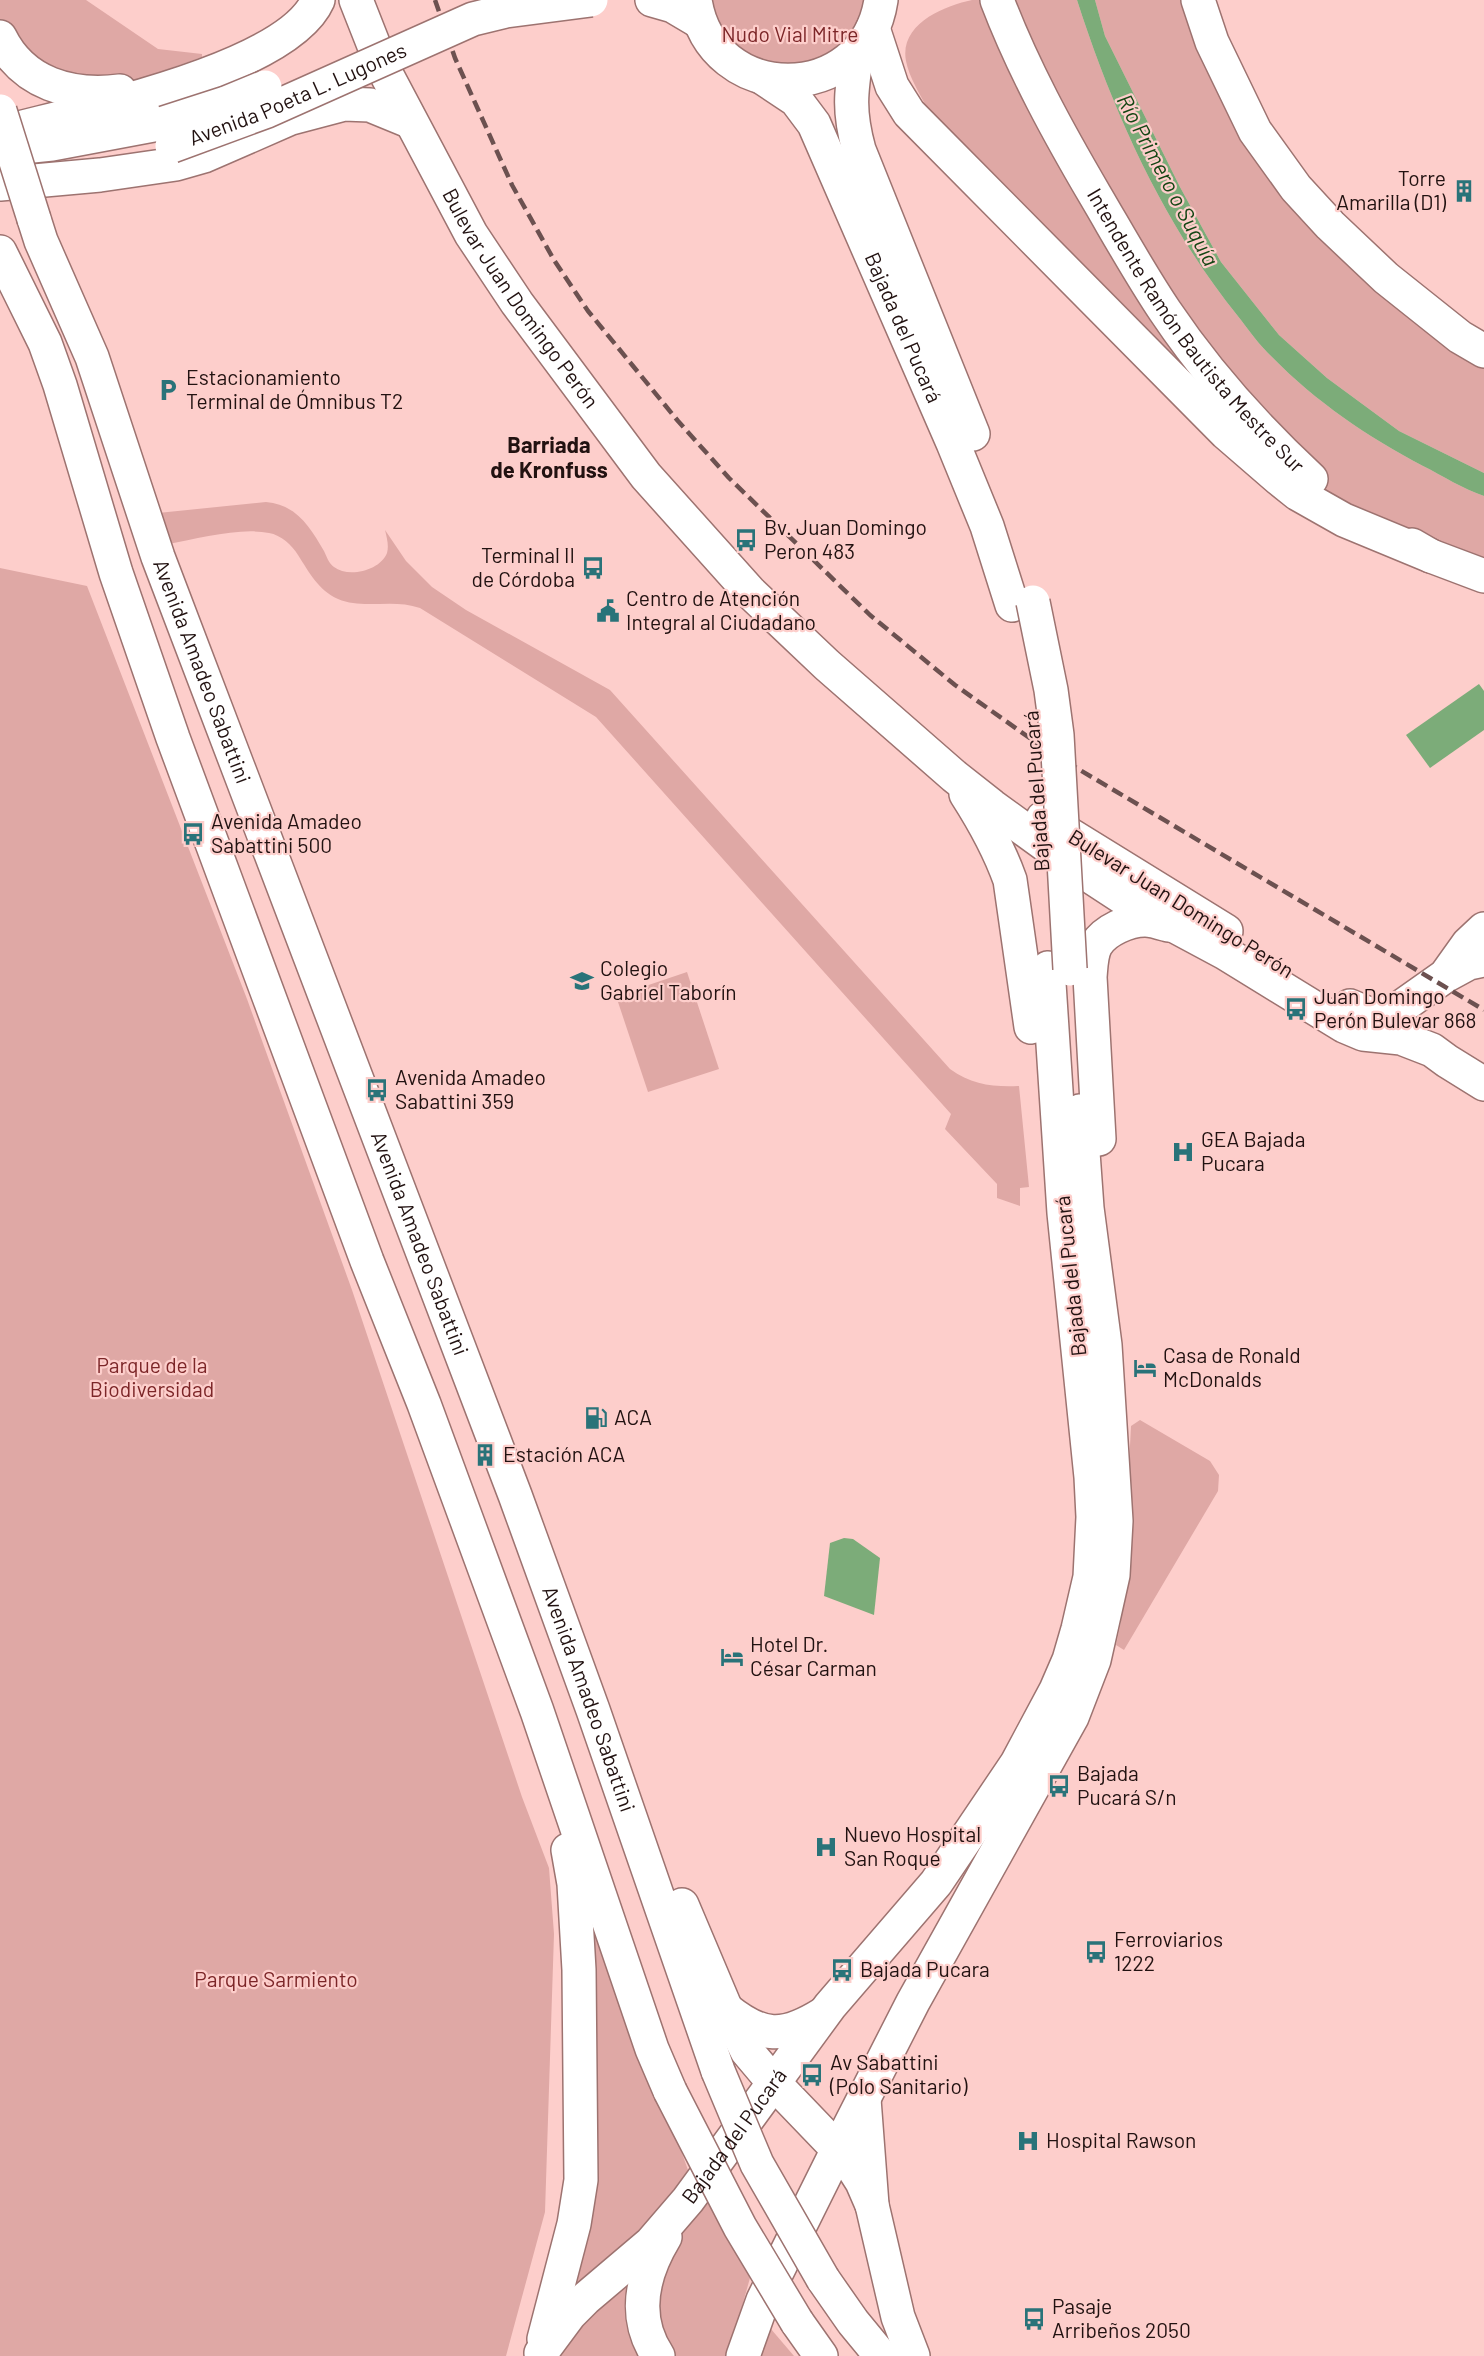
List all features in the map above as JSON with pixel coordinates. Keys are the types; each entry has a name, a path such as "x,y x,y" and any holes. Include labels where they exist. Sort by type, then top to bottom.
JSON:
{"main road":[{"name":"Avenida Poeta L. Lugones","path":"0,150 168,135 398,26 468,0"},
{"name":"Avenida Poeta L. Lugones","path":"0,177 267,111 473,19 506,11 591,0"},
{"path":"652,0 697,11 707,35 725,57 749,73 763,78 792,81 834,70 878,19"},
{"name":"Intendente Ramón Bautista Mestre Sur","path":"997,0 1038,90 1069,150 1137,267 1189,343 1271,441 1332,497 1431,556 1484,576"},
{"path":"1198,0 1212,42 1250,121 1273,158 1296,188 1330,225 1386,278 1460,337 1484,351"},
{"path":"0,134 116,104 225,68 263,49 313,9 369,6"},
{"name":"Bulevar Juan Domingo Perón","path":"369,6 382,66 471,234 517,303 646,476 702,542 750,592 827,665 954,776 1336,999 1361,1011 1378,1015 1394,1012 1441,979"},
{"name":"Bulevar Juan Domingo Perón","path":"369,6 405,69 432,126 475,205 515,271 603,392 691,505 755,575 886,700 1035,824 1076,867 1172,926 1225,953 1344,1026 1363,1034 1401,1038 1432,1050 1484,1084"},
{"path":"878,19 892,86 909,113 1226,433 1285,484 1317,506 1431,556"},
{"name":"Bajada del Pucará","path":"743,2356 763,2300 918,1993 1072,1717 1094,1660 1108,1601 1115,1548 1114,1466 1105,1345 1087,1208 1025,665 1018,549 859,150 851,120 850,100 878,19"},
{"path":"0,37 7,52 18,64 34,76 68,89 103,93 172,86"},
{"name":"Bajada del Pucará","path":"763,78 796,100 814,124 1022,604"},
{"path":"0,184 100,175 176,164 204,156 291,118 344,104 370,105 410,121"},
{"name":"Avenida Amadeo Sabattini","path":"0,111 41,241 92,357 121,451 165,578 444,1306 593,1710 718,2071 757,2164 823,2279 853,2322 881,2356"},
{"name":"Avenida Amadeo Sabattini","path":"0,252 40,333 56,374 116,573 173,738 537,1711 652,2049 670,2091 740,2227 797,2322 821,2356"},
{"path":"954,776 986,825 1002,857 1014,901 1030,1013 1056,1282 1082,1384"},
{"path":"1002,857 1014,839 1035,824"},
{"path":"1105,1345 1106,1256 1090,977 1091,959 1097,945 1106,934 1119,927 1134,921 1146,920 1172,926"},
{"path":"1432,1050 1427,1040 1425,1020 1441,979 1468,944 1484,929"},
{"path":"1441,979 1469,963 1484,960"},
{"name":"Bajada del Pucará","path":"540,2355 570,2314 585,2298 651,2243 688,2200 825,2013 917,1906 953,1860 1021,1756 1069,1660 1090,1577 1091,1477 1064,1213 1059,969"},
{"path":"593,1710 636,1795 726,2009 747,2051 854,2168 872,2205"},
{"path":"537,1711 541,1748 574,1884 579,1970 582,2112 580,2198 540,2355"},
{"path":"726,2009 743,2022 760,2030 777,2031 793,2030 825,2013"},
{"path":"864,2099 872,2205 898,2317 913,2356"},
{"path":"658,2356 643,2325 641,2303 645,2282 658,2247 688,2200"}],"green space":[{"path":"0,0 86,0 158,49 202,54 202,57 115,88 57,84 0,33"},
{"name":"Nudo Vial Mitre","path":"709,0 871,0 858,34 803,68 752,60 722,33"},
{"path":"972,0 981,0 1186,367 927,108 907,67 906,48 909,37 916,27 937,12"},
{"path":"997,0 1077,0 1107,84 1143,165 1163,204 1210,280 1263,347 1306,389 1325,404 1343,418 1403,455 1484,496 1484,576 1332,497 1312,480 1216,378"},
{"path":"1095,0 1198,0 1255,131 1484,351 1484,473 1399,431 1327,378 1279,335 1221,262 1180,187 1105,36"},
{"path":"266,502 277,504 294,512 308,526 331,564 347,572 363,571 383,559 388,550 385,530 406,561 432,587 466,610 610,690 950,1069 966,1079 983,1084 1019,1086 1029,1187 1020,1188 1020,1206 997,1198 997,1184 945,1129 951,1114 596,717 420,608 399,604 358,604 338,599 325,591 293,548 278,536 245,531 168,544 158,513"},
{"name":"Parque Sarmiento","path":"0,568 87,586 247,999 352,1290 522,1797 549,1868 554,1934 545,2212 506,2356 0,2356"},
{"path":"687,972 719,1069 648,1092 616,996"},
{"path":"1140,1420 1210,1461 1219,1475 1218,1491 1124,1650 1116,1645 1121,1622 1131,1426"},
{"path":"579,1859 688,2170 657,2213 560,2305"},
{"path":"703,2192 750,2278 728,2356 672,2356 656,2312 665,2262"},
{"path":"629,2277 627,2310 641,2356 551,2356"},
{"path":"765,2322 794,2356 755,2356"}],"water":[{"name":"Río Primero o Suquía","path":"1077,0 1095,0 1105,36 1180,187 1221,262 1279,335 1327,378 1399,431 1484,473 1484,496 1423,466 1343,418 1306,389 1258,342 1210,280 1163,204 1124,125"},
{"path":"1479,684 1484,691 1484,730 1430,768 1406,735"},
{"path":"844,1538 853,1539 880,1558 874,1615 824,1596 830,1543"}],"railway":[{"path":"435,0 455,58 512,185 554,260 588,311 678,421 729,478 870,615 955,685 1048,751 1484,1010"}],"place":[{"name":"Torre Amarilla (D1)","path":"1464,191"},
{"name":"Estacionamiento Terminal de Ómnibus T2","path":"168,390"},
{"name":"Bv. Juan Domingo Peron 483","path":"746,540"},
{"name":"Terminal II de Córdoba","path":"593,568"},
{"name":"Centro de Atención Integral al Ciudadano","path":"608,611"},
{"name":"Avenida Amadeo Sabattini 500","path":"193,834"},
{"name":"Colegio Gabriel Taborín","path":"582,981"},
{"name":"Juan Domingo Perón Bulevar 868","path":"1296,1009"},
{"name":"Avenida Amadeo Sabattini 359","path":"377,1090"},
{"name":"GEA Bajada Pucara","path":"1183,1152"},
{"name":"Casa de Ronald McDonalds","path":"1145,1368"},
{"name":"ACA","path":"596,1418"},
{"name":"Estación ACA","path":"485,1455"},
{"name":"Hotel Dr. César Carman","path":"732,1657"},
{"name":"Bajada Pucará S/n","path":"1059,1786"},
{"name":"Nuevo Hospital San Roque","path":"826,1847"},
{"name":"Ferroviarios 1222","path":"1096,1952"},
{"name":"Bajada Pucara","path":"842,1970"},
{"name":"Av Sabattini (Polo Sanitario)","path":"812,2075"},
{"name":"Hospital Rawson","path":"1028,2141"},
{"name":"Pasaje Arribeños 2050","path":"1034,2319"}],"district":[{"name":"Barriada de Kronfuss","path":"549,458"}],"park label":[{"name":"Parque de la Biodiversidad","path":"152,1378"}]}
